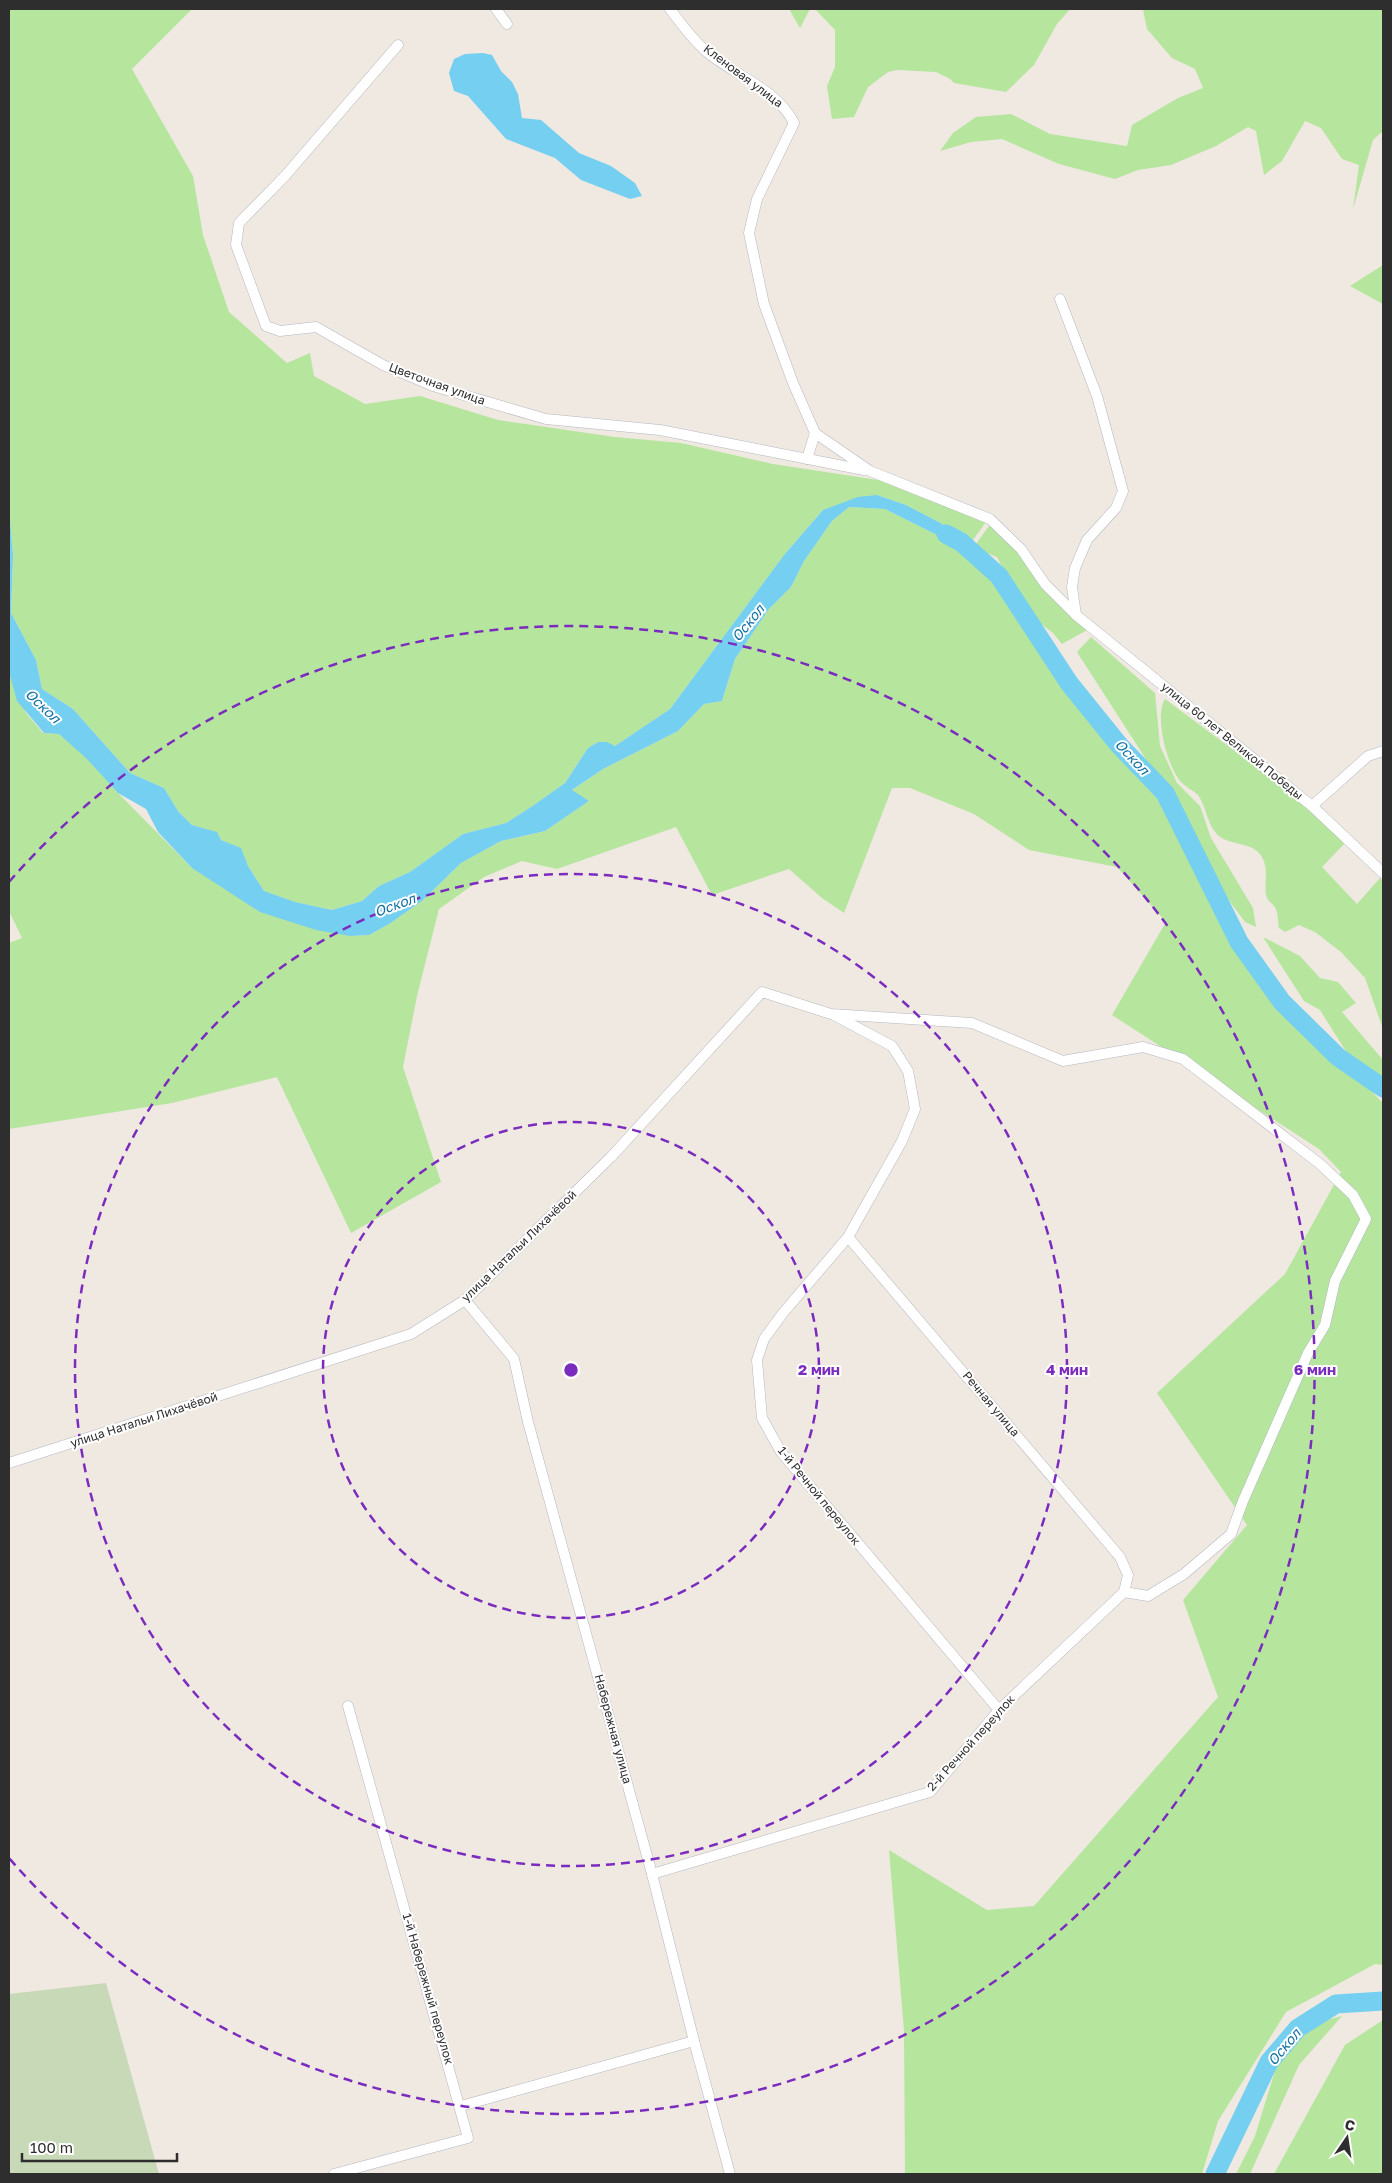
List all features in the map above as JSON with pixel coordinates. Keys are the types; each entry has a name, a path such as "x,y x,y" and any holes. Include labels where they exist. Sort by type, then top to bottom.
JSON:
{"street":[{"path":"496,9 507,24"},
{"name":"Кленовая улица","path":"670,9 685,29 708,52 754,83 787,109 794,122 757,199 749,233 764,304 793,383 815,433"},
{"name":"Цветочная улица","path":"398,45 285,176 239,223 236,245 266,326 280,331 316,327 383,365 433,386 546,419 660,430 870,471"},
{"path":"1060,299 1097,396 1123,490 1116,508 1087,540 1075,568 1072,587 1076,615"},
{"path":"807,459 815,433"},
{"name":"улица 60 лет Великой Победы","path":"815,433 870,471 990,519 1021,550 1045,584 1076,615 1312,806 1383,873"},
{"path":"1312,806 1368,756 1383,751"},
{"name":"улица Натальи Лихачёвой","path":"9,1463 411,1334 465,1300 611,1157 762,992 831,1014"},
{"path":"831,1014 972,1023 1063,1061 1143,1047 1183,1059 1320,1164 1354,1195 1366,1219 1335,1281 1325,1325 1308,1353 1243,1501 1231,1534 1184,1574 1148,1596 1124,1592"},
{"name":"1-й Речной переулок","path":"831,1014 892,1046 908,1071 915,1109 902,1141 848,1237 783,1313 764,1339 757,1360 762,1418 781,1452 999,1710"},
{"name":"Речная улица","path":"848,1237 1120,1557 1128,1575 1124,1592"},
{"name":"Набережная улица","path":"465,1300 514,1359 528,1422 652,1874 730,2174"},
{"name":"2-й Речной переулок","path":"652,1874 930,1792 999,1710 1124,1592"},
{"name":"1-й Набережный переулок","path":"334,2174 468,2138 461,2106 348,1706"},
{"path":"461,2106 694,2041"}],"green space":[{"path":"9,9 192,9 132,69 193,176 203,235 229,312 287,363 310,353 314,376 365,404 420,396 498,420 615,437 681,443 773,464 898,483 986,522 973,540 906,505 877,495 823,510 784,555 670,709 615,746 598,742 588,748 565,783 531,807 506,823 463,834 410,872 379,886 362,901 332,910 295,902 264,891 248,866 240,848 221,840 216,832 192,825 178,811 164,788 130,773 73,709 42,689 36,660 11,613 13,555 9,508"},
{"path":"789,9 810,9 800,28"},
{"path":"815,9 1070,9 1057,24 1034,65 1006,92 954,83 936,72 897,70 888,72 868,87 854,117 832,119 827,86 835,67 835,30"},
{"path":"1143,9 1383,9 1383,131 1373,140 1353,209 1359,165 1342,159 1321,128 1305,121 1282,161 1264,175 1256,131 1248,127 1216,146 1171,165 1138,170 1115,179 1059,164 1002,139 971,142 940,151 953,133 976,117 1011,114 1050,134 1127,146 1132,125 1178,98 1203,88 1195,69 1172,58 1147,29"},
{"path":"1383,265 1383,304 1350,286"},
{"path":"849,507 885,509 937,535 962,555 999,576 1069,683 1119,745 1165,793 1239,942 1282,1002 1383,1103 1383,1965 1375,1964 1286,2012 1218,2121 1202,2174 905,2174 904,2031 889,1850 987,1910 1034,1906 1218,1697 1183,1600 1247,1525 1157,1393 1285,1274 1341,1172 1319,1149 1112,1015 1166,922 1117,867 1029,850 974,814 910,788 892,788 844,913 822,898 789,869 712,895 676,827 557,869 522,861 484,877 439,909 417,996 403,1067 441,1182 351,1233 277,1077 172,1103 9,1129 9,943 22,938 9,911 9,664 26,713 43,733 59,734 87,758 118,793 192,868 350,936 369,935 389,924 422,901 461,863 501,841 545,831 589,801 571,791 603,769 678,731 704,704 722,701 735,659 769,609 791,587 804,561 832,521"},
{"path":"991,523 1087,630 1062,644 1053,633 1023,610 997,557 973,548"},
{"path":"1091,637 1155,693 1160,746 1177,783 1200,806 1211,838 1253,908 1256,927 1245,922 1219,887 1169,795 1077,652"},
{"path":"1165,699 1295,796 1346,842 1322,867 1357,904 1380,878 1383,881 1383,1029 1365,978 1341,952 1315,932 1299,925 1285,932 1279,928 1276,909 1267,897 1265,866 1262,857 1253,848 1227,840 1216,833 1198,795 1184,785 1175,774 1167,753 1161,728 1162,707"},
{"path":"1263,937 1300,956 1320,978 1338,982 1356,1003 1342,1012 1383,1060 1383,1081 1370,1068 1347,1053 1320,1010 1304,1001"},
{"path":"106,1983 159,2174 9,2174 9,1994"},
{"path":"1342,2016 1299,2065 1250,2174 1236,2174 1255,2136 1278,2061 1311,2024"},
{"path":"1383,2020 1383,2174 1274,2174 1345,2045"}],"water":[{"path":"483,53 492,55 501,71 512,82 518,94 522,118 541,120 579,153 611,166 635,183 642,196 630,199 581,180 555,158 506,139 468,96 454,91 449,73 454,59 465,54"},
{"path":"877,495 906,505 973,540 962,555 937,535 885,509 849,507 832,521 804,561 791,587 769,609 735,659 722,701 704,704 678,731 603,769 572,790 589,801 545,831 501,841 461,863 422,901 389,924 369,935 350,936 316,930 260,912 192,868 158,832 146,809 118,793 87,759 59,734 44,733 17,701 9,672 9,508 13,555 11,613 36,660 42,689 73,709 130,773 164,788 178,811 192,825 217,832 221,840 241,848 248,866 264,891 295,902 332,910 362,901 379,886 410,872 463,834 506,823 565,783 588,748 598,742 607,742 615,746 670,709 784,555 823,510 858,497"}],"waterway":[{"name":"Оскол","path":"946,534 961,542 999,576 1069,683 1119,745 1165,793 1239,942 1282,1002 1338,1057 1383,1088"},
{"name":"Оскол","path":"1215,2174 1269,2062 1298,2028 1336,2004 1383,2001"}]}
